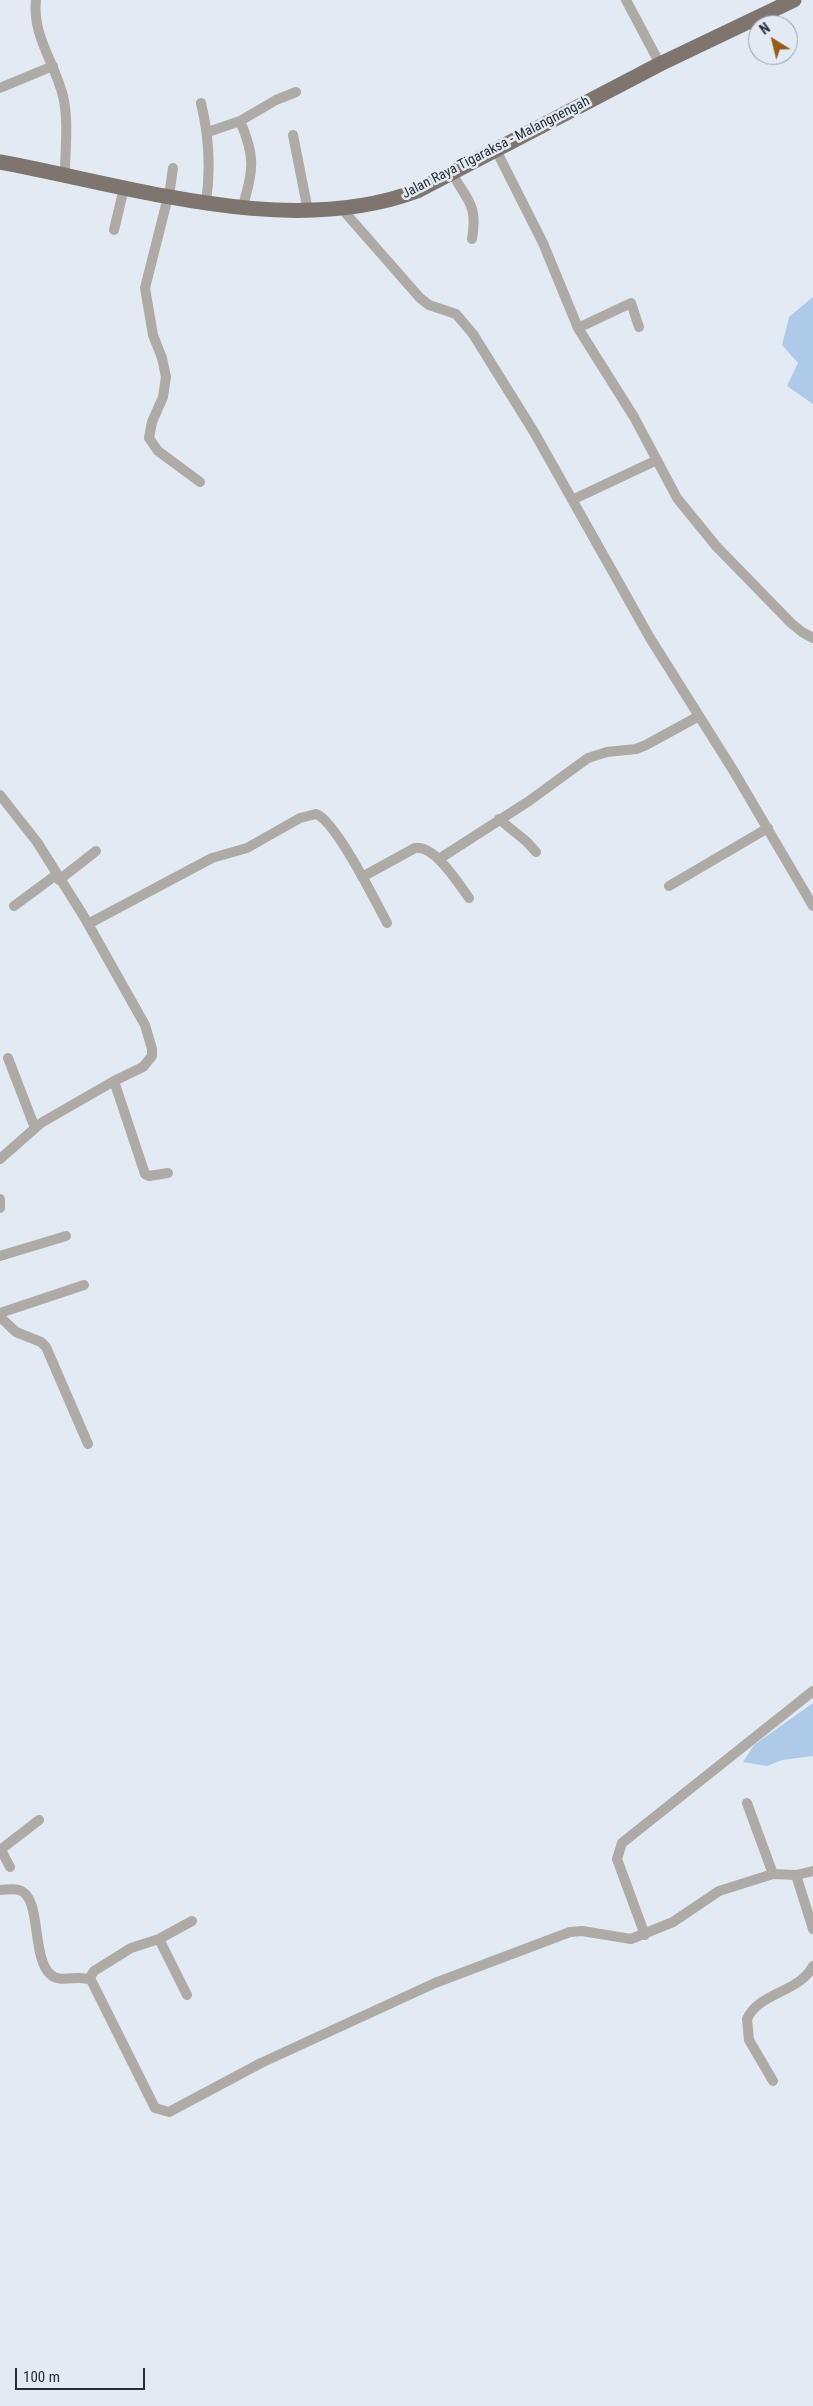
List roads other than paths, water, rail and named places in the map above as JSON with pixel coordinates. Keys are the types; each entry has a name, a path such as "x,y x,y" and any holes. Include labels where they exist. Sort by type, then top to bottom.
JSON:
{"main road":[{"name":"Jalan Raya Tigaraksa - Malangnengah","path":"0,162 65,174 124,188 206,202 274,210 342,210 395,199 417,191 660,64 794,0"}],"street":[{"path":"36,0 37,30 60,85 66,113 65,174"},
{"path":"626,0 660,64"},
{"path":"0,88 53,66"},
{"path":"208,132 240,121 276,100 296,92"},
{"path":"201,103 208,132 210,166 206,202"},
{"path":"240,121 251,150 253,164 243,206"},
{"path":"294,135 308,211"},
{"path":"496,150 543,243 578,328 634,417 677,498 687,513 791,623 813,638"},
{"path":"173,168 145,288 152,335 162,358 166,377 164,392 152,422 149,438 158,450 200,482"},
{"path":"452,173 468,197 474,212 472,239"},
{"path":"114,230 124,188"},
{"path":"342,210 425,302 452,312 469,329 534,432 650,638 768,828 813,906"},
{"path":"578,328 631,304 639,327"},
{"path":"572,500 657,460"},
{"path":"439,859 588,758 607,752 641,747 699,716"},
{"path":"0,795 37,842 88,924 145,1024 152,1049 152,1056 143,1067 114,1081 35,1128 0,1159"},
{"path":"88,924 212,858 247,848 313,814 320,815 326,821 362,877 387,923"},
{"path":"499,820 527,842 536,852"},
{"path":"669,886 768,828"},
{"path":"362,877 415,848 424,848 439,859 469,898"},
{"path":"14,906 96,851"},
{"path":"8,1058 35,1128"},
{"path":"114,1081 145,1174 149,1176 168,1173"},
{"path":"0,1199 0,1208"},
{"path":"0,1256 66,1236"},
{"path":"0,1313 84,1285"},
{"path":"0,1317 16,1332 41,1342 46,1347 88,1444"},
{"path":"645,1935 617,1859 622,1843 813,1691"},
{"path":"747,1803 773,1874"},
{"path":"10,1868 0,1850 39,1820"},
{"path":"89,1979 154,2108 169,2112 261,2063 435,1983 570,1932 582,1931 631,1939 645,1935 673,1922 719,1891 773,1874 796,1875 813,1871"},
{"path":"796,1875 813,1929"},
{"path":"0,1890 20,1890 28,1897 33,1912 39,1954 51,1976 59,1979 79,1977 89,1979"},
{"path":"89,1979 94,1971 131,1948 159,1939 192,1922"},
{"path":"159,1939 187,1996"},
{"path":"773,2080 749,2040 747,2019 756,2007 799,1983 813,1966"}],"water":[{"path":"813,297 813,404 787,386 798,363 782,345 789,317"},
{"path":"813,1703 813,1756 782,1760 767,1766 743,1762 754,1745"}]}
